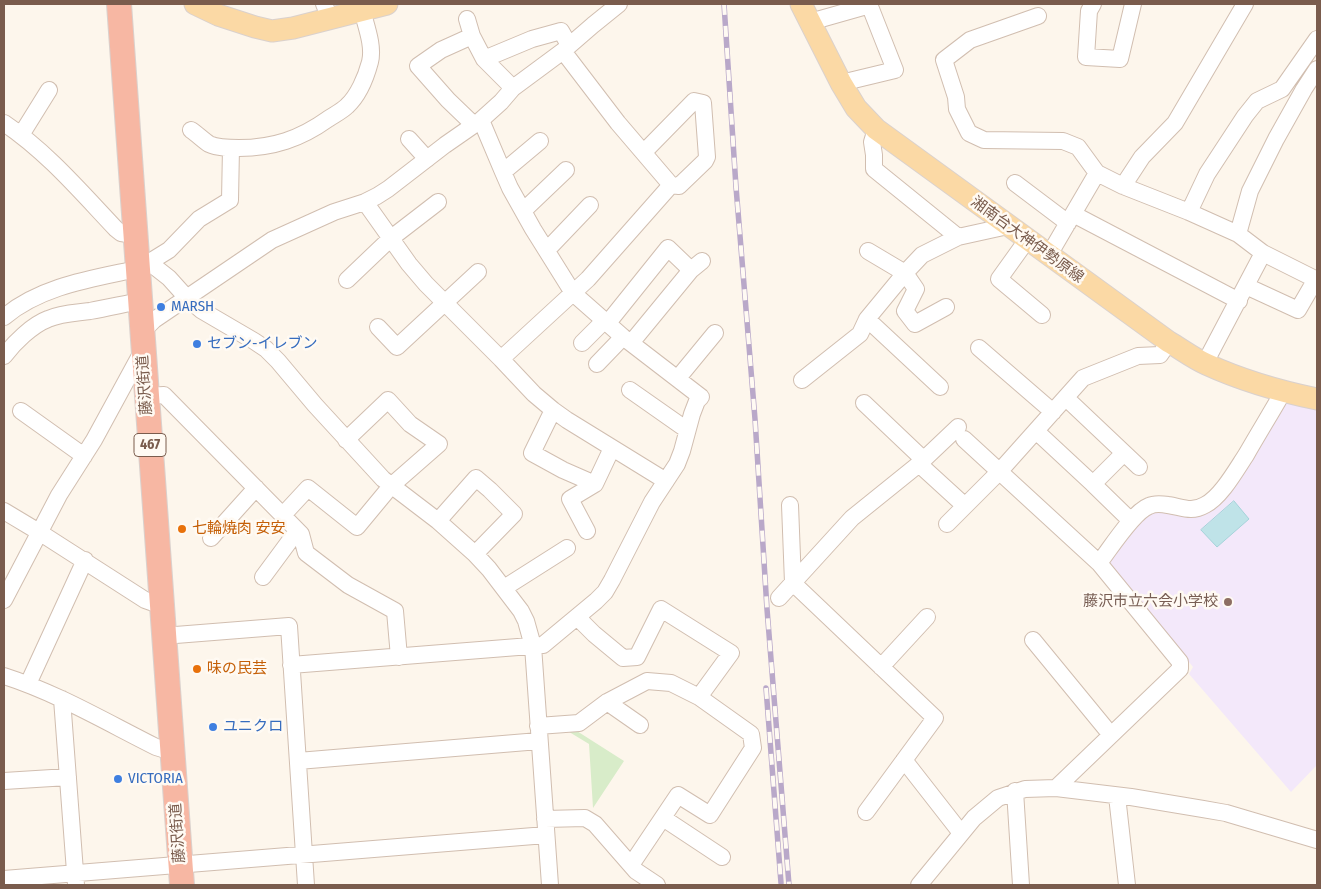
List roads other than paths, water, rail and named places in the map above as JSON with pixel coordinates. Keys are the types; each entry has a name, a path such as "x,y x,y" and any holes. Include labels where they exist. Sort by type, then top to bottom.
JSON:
{"highway":[{"name":"藤沢街道","path":"118,4 139,256 142,341 181,875"}],"main road":[{"path":"195,4 218,15 272,31 293,28 327,11 362,10 387,4"},
{"name":"湘南台大神伊勢原線","path":"806,13 856,108 876,130 1169,342 1205,363 1248,382 1283,392 1317,398"}],"street":[{"path":"4,600 59,496 94,440 154,320 272,240 334,212 365,202 388,189 445,145 478,123 502,102 513,88 566,48 619,4"},
{"path":"806,13 870,4 895,70 842,83"},
{"path":"1093,4 1089,11 1086,57 1120,59 1133,4"},
{"path":"1123,186 1142,157 1175,124 1245,4"},
{"path":"191,130 209,144 231,148 250,148 283,143 314,129 346,107 354,99 371,56 362,10"},
{"path":"1016,183 1070,218 1242,294 1298,310 1317,279 1263,253 1238,234 1190,212 1123,186 1098,173 1078,147 1063,141 984,140 970,133 957,109 956,97 944,60 970,40 1038,16"},
{"path":"467,19 472,36 484,59 513,88"},
{"path":"484,59 532,39 561,31 566,48 618,122 671,184 679,186 705,161 707,152 703,102 694,101 644,152"},
{"path":"291,666 543,645 605,592 652,502 677,464 692,414 701,396 627,340 573,293 523,211 478,123 448,100 418,66 441,50 472,36"},
{"path":"1190,212 1207,174 1245,116 1257,101 1282,90 1317,39"},
{"path":"1238,234 1250,191 1276,139 1317,69"},
{"path":"20,134 48,90"},
{"path":"4,123 55,164 121,233 139,256 169,278 187,298 201,310 266,349 370,466 391,486 438,521 475,554 522,611 533,646 550,885"},
{"path":"876,130 872,142 874,169 958,237"},
{"path":"409,138 427,159"},
{"path":"503,172 540,142"},
{"path":"4,317 38,295 78,282 139,256 169,250 199,219 230,200 231,148"},
{"path":"523,211 566,170"},
{"path":"1049,255 1098,173"},
{"path":"501,359 588,279 671,184"},
{"path":"365,202 409,264 426,284 534,394 553,410 666,481"},
{"path":"347,280 390,238 438,202"},
{"path":"547,250 590,205"},
{"path":"802,380 860,334 867,320 922,255 958,237 1008,226"},
{"path":"1028,240 999,279 1042,315"},
{"path":"582,343 606,323 668,248 696,266 627,340 598,364"},
{"path":"868,251 904,274 916,289 905,311 915,324 946,306"},
{"path":"1205,363 1263,253"},
{"path":"378,327 397,347 478,272"},
{"path":"6,347 46,319 61,314 90,311 140,301"},
{"path":"867,320 940,387"},
{"path":"678,378 715,333"},
{"path":"947,524 999,472 1083,378 1138,356 1160,356 1169,342"},
{"path":"979,348 1053,412"},
{"path":"630,390 645,407 687,430"},
{"path":"1099,563 1130,521 1148,506 1158,504 1169,505 1187,510 1206,505 1214,498 1230,479 1283,392"},
{"path":"146,396 164,395 297,530 306,553 348,585 395,611 399,657"},
{"path":"1066,398 1139,467"},
{"path":"282,515 308,488 357,527 391,486 439,444 410,424 388,400 346,440"},
{"path":"864,402 965,506"},
{"path":"553,410 532,453 563,470 595,484"},
{"path":"21,411 84,456"},
{"path":"1036,431 1130,521"},
{"path":"779,598 852,518 921,462 961,433 999,472 1099,563 1180,662 1180,669 1056,788"},
{"path":"587,531 570,499 595,484 612,448"},
{"path":"1093,484 1124,453"},
{"path":"438,521 476,478 490,490 514,514 475,554"},
{"path":"219,534 256,488"},
{"path":"790,505 793,583 934,718 866,812"},
{"path":"4,511 85,560 145,600 162,606"},
{"path":"263,577 297,530"},
{"path":"504,588 567,548"},
{"path":"28,684 85,560"},
{"path":"577,617 623,658 637,658 661,609 731,653 699,697"},
{"path":"881,667 927,617"},
{"path":"163,636 289,626 306,885"},
{"path":"1033,640 1111,735"},
{"path":"4,676 28,684 156,747 172,752"},
{"path":"298,761 539,733 579,724 607,702 648,681 671,683 699,697 751,734 753,748 710,815 678,795 631,865"},
{"path":"62,700 76,879"},
{"path":"607,702 639,726"},
{"path":"904,760 961,833"},
{"path":"4,781 68,777"},
{"path":"919,885 946,854 961,833 987,806 998,798 1016,791 1040,787 1131,797 1226,813 1317,840"},
{"path":"1016,791 1021,885"},
{"path":"1117,796 1127,885"},
{"path":"4,879 76,879 181,875 304,854 546,827 585,818 595,824 636,871 657,885"},
{"path":"663,818 722,857"}],"water":[{"path":"1234,501 1249,519 1217,547 1201,530"}],"railway":[{"path":"724,4 736,187 755,419 767,609 789,885"},
{"path":"766,688 781,883"}],"place":[{"name":"MARSH","path":"161,307"},
{"name":"セブン-イレブン","path":"197,344"},
{"name":"七輪焼肉 安安","path":"182,529"},
{"name":"藤沢市立六会小学校","path":"1228,602"},
{"name":"味の民芸","path":"197,669"},
{"name":"ユニクロ","path":"213,727"},
{"name":"VICTORIA","path":"118,779"}]}
